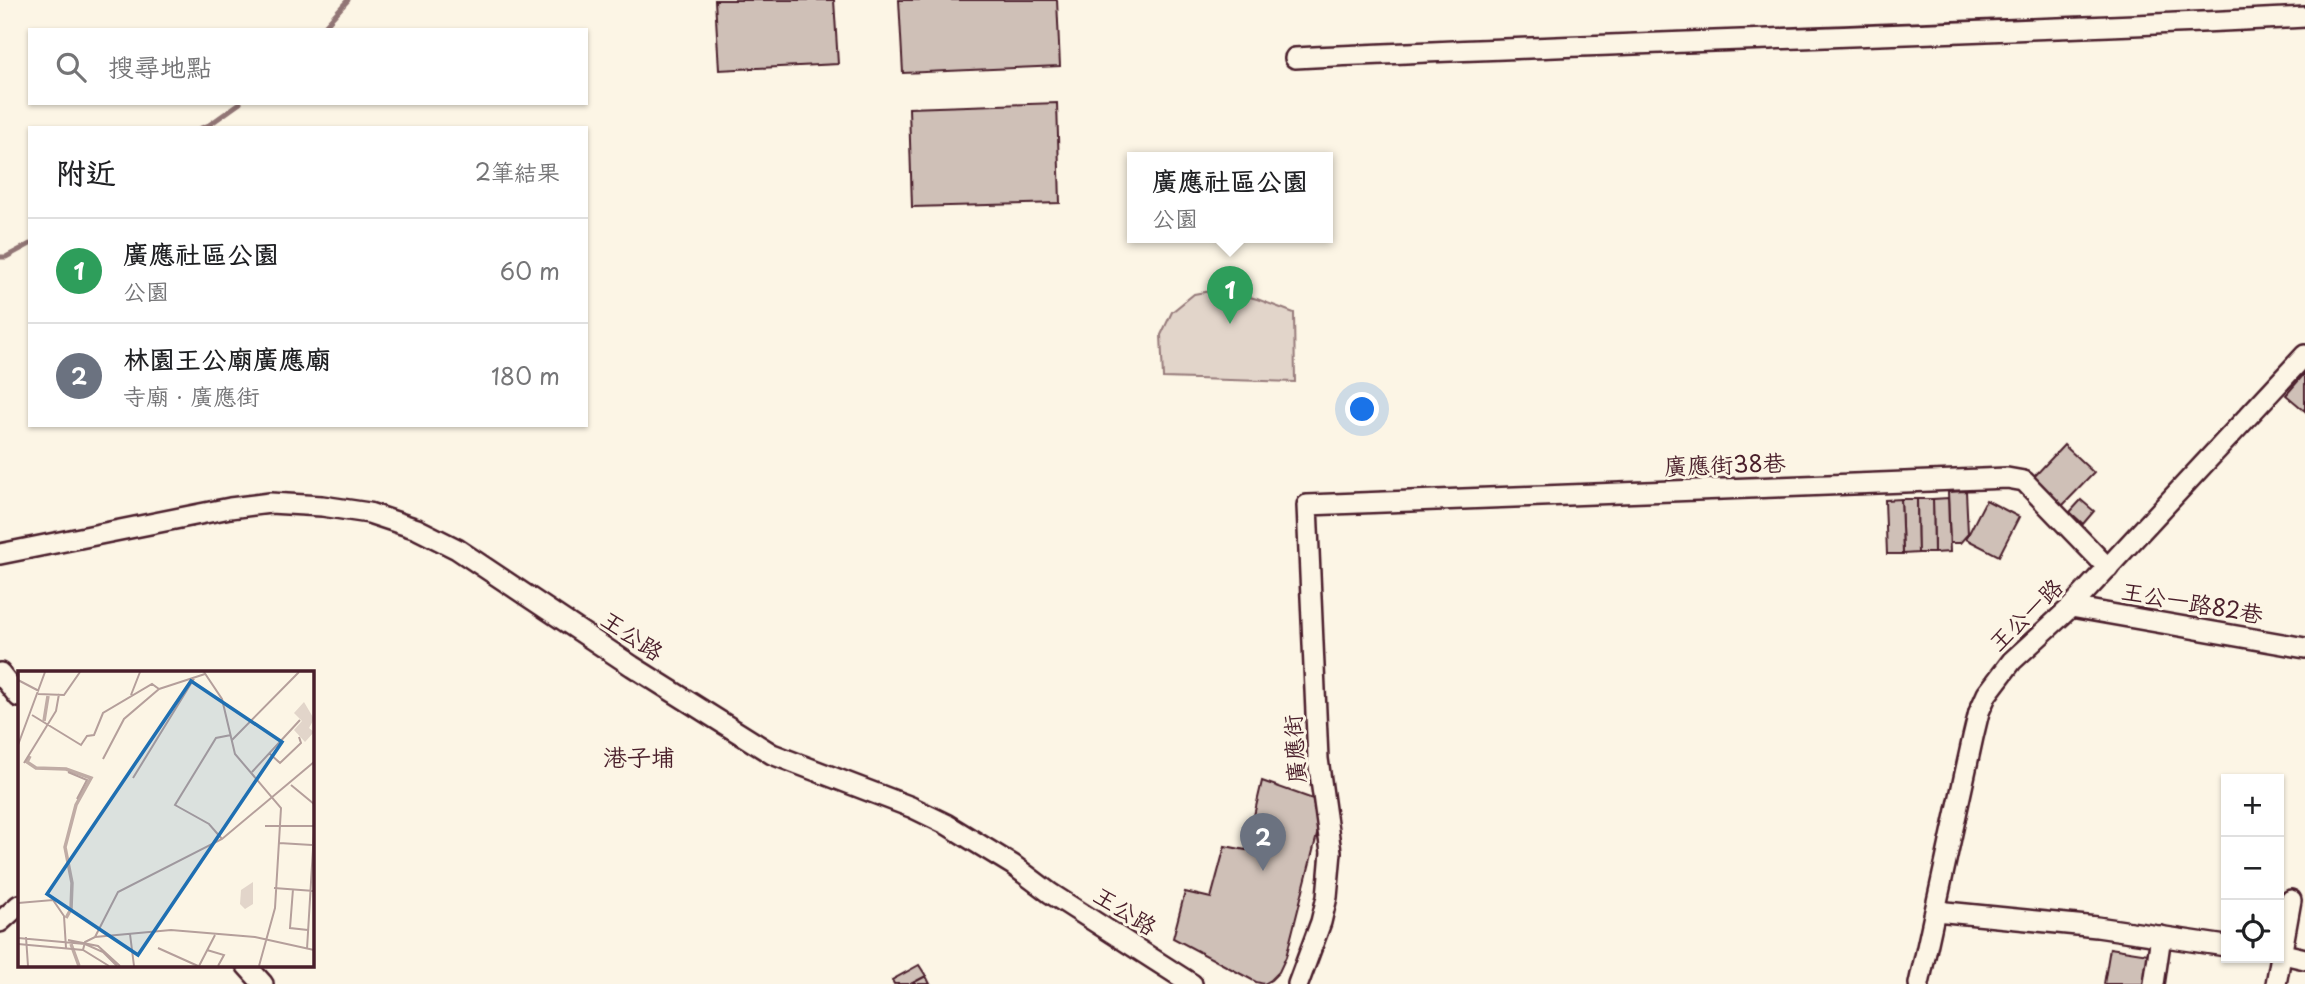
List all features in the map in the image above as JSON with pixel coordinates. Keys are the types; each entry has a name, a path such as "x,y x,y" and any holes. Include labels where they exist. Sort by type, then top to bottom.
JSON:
{"street":[{"path":"1295,58 2305,17"},
{"name":"王公一路","path":"1919,984 1979,712 1987,694 2004,670 2071,607 2305,355"},
{"name":"廣應街38巷","path":"1307,505 2007,478 2024,481 2108,568"},
{"name":"王公路","path":"0,554 230,508 270,503 322,506 369,513 416,529 457,549 632,666 772,754 911,807 946,824 1013,865 1050,893 1192,984"},
{"name":"廣應街","path":"1298,984 1321,922 1327,897 1331,852 1318,759 1307,505"},
{"name":"王公一路82巷","path":"2071,607 2305,648"},
{"path":"0,673 18,696"},
{"path":"2284,934 2291,900"},
{"path":"0,922 18,906"},
{"path":"1936,911 2097,927 2221,945"},
{"path":"2154,984 2161,936"},
{"path":"2284,955 2305,959"},
{"path":"2276,984 2279,963"},
{"path":"248,967 263,984"}],"shaded area":[{"path":"1221,289 1294,313 1295,382 1163,378 1161,335 1172,312 1194,294"}],"building":[{"path":"715,0 834,0 838,64 719,70"},
{"path":"899,0 1057,0 1060,66 903,73"},
{"path":"1057,103 1060,203 912,207 909,108"},
{"path":"2305,373 2305,411 2286,395"},
{"path":"2064,445 2094,473 2061,507 2032,479"},
{"path":"1966,491 1968,534 1960,543 1950,543 1948,492"},
{"path":"1948,498 1950,552 1934,553 1933,499"},
{"path":"1901,499 1917,499 1918,553 1903,554"},
{"path":"1901,499 1903,554 1887,554 1885,500"},
{"path":"1917,499 1933,499 1934,553 1918,553"},
{"path":"1986,500 2019,517 1999,556 1966,539"},
{"path":"2081,500 2094,511 2083,524 2070,512"},
{"path":"1262,781 1313,799 1319,827 1286,957 1279,972 1264,984 1173,938 1185,892 1211,898 1225,846 1246,850"},
{"path":"2110,948 2155,955 2150,984 2104,984"},
{"path":"919,965 926,976 911,984 894,984 892,980"},
{"path":"926,976 930,984 911,984"}],"waterway":[{"path":"323,28 348,0"},
{"path":"206,126 237,105"},
{"path":"0,257 6,257 28,245"}],"place":[{"name":"廣應社區公園","path":"1230,324"},
{"name":"林園王公廟廣應廟","path":"1263,871"}],"district":[{"name":"港子埔","path":"639,758"}]}
